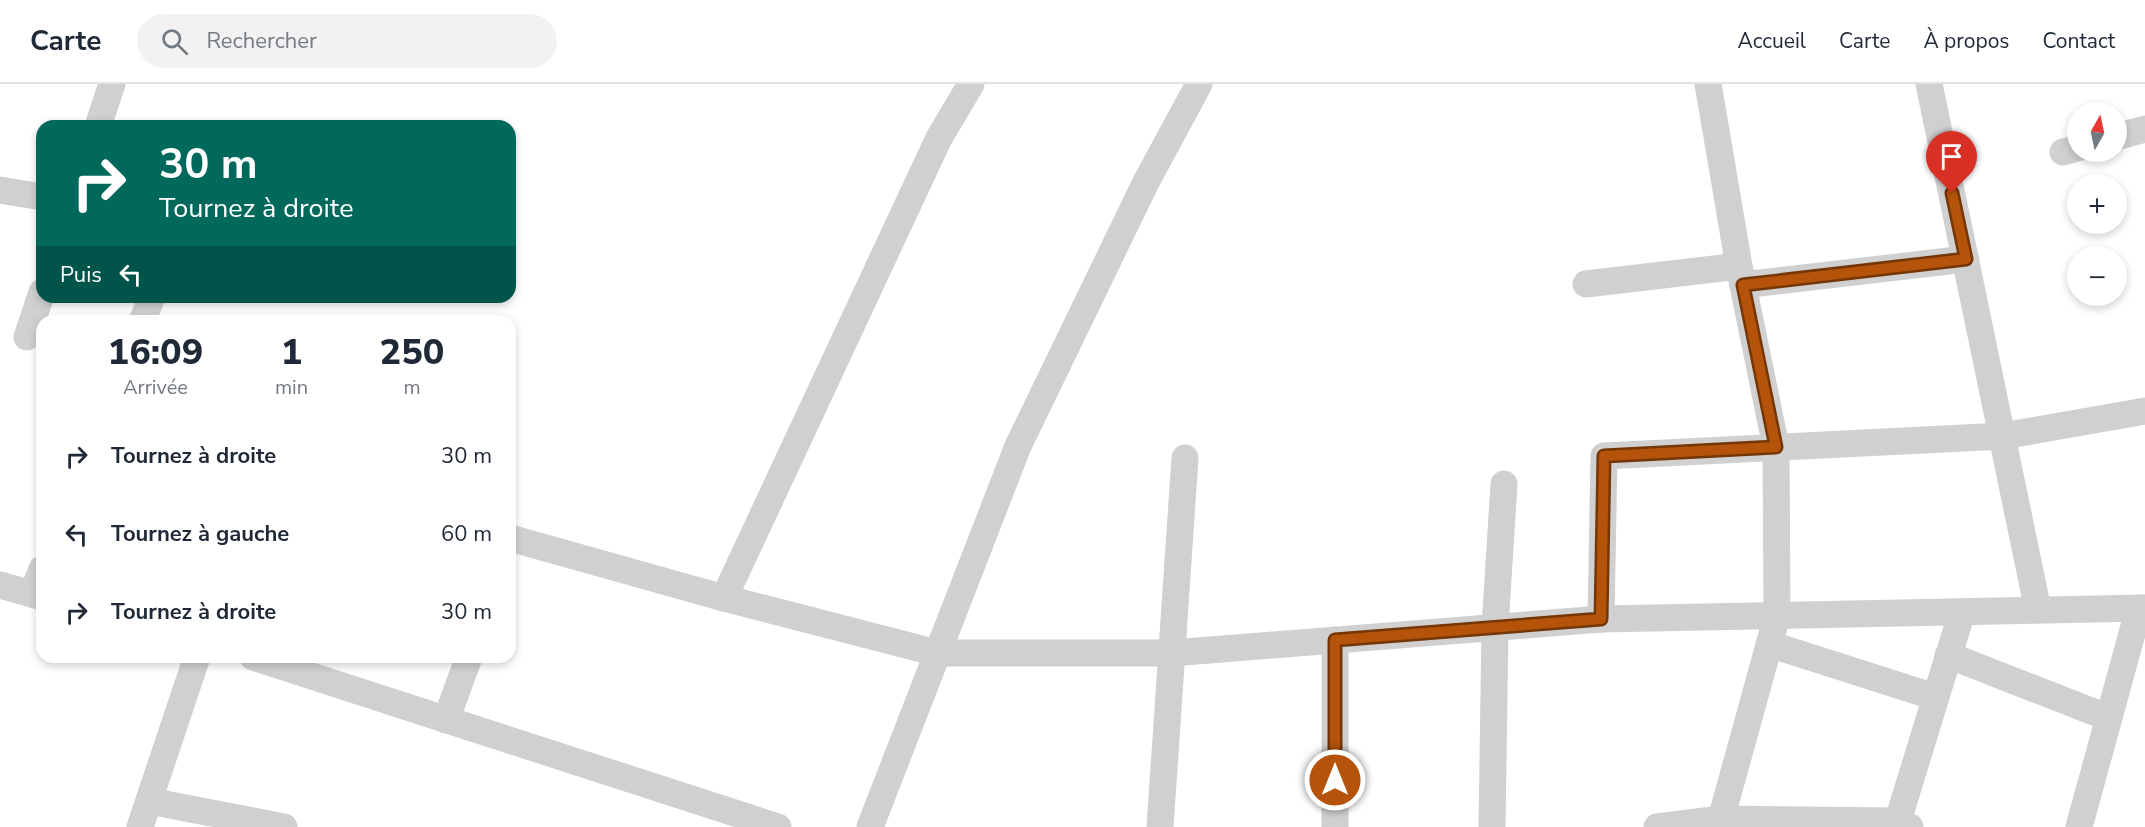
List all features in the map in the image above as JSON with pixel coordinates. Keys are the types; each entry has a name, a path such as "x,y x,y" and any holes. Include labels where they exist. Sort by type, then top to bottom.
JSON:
{"street":[{"path":"100,120 112,84"},
{"path":"724,598 939,138 971,84"},
{"path":"870,827 1018,447 1146,182 1199,84"},
{"path":"1708,84 1741,275 1776,447 1777,616 1721,819"},
{"path":"1929,84 2038,610"},
{"path":"2127,134 2145,129"},
{"path":"0,190 36,196"},
{"path":"1586,284 1966,259"},
{"path":"27,337 38,303"},
{"path":"1601,619 1604,456 2003,435 2145,411"},
{"path":"1160,827 1185,458"},
{"path":"1492,827 1495,627 1504,484"},
{"path":"516,541 937,653 1172,652 1601,619 2142,608 2079,827"},
{"path":"2,591 36,595"},
{"path":"1657,827 1721,819 1901,825 1935,698 1962,612"},
{"path":"1335,640 1335,827"},
{"path":"1769,644 1935,698"},
{"path":"1948,655 2109,718"},
{"path":"140,827 195,663"},
{"path":"290,663 315,667 446,720 778,827"},
{"path":"446,720 466,663"},
{"path":"149,801 284,827"}],"route":[{"path":"1335,780 1335,640 1601,619 1604,456 1776,447 1743,285 1966,259 1952,193"}]}
